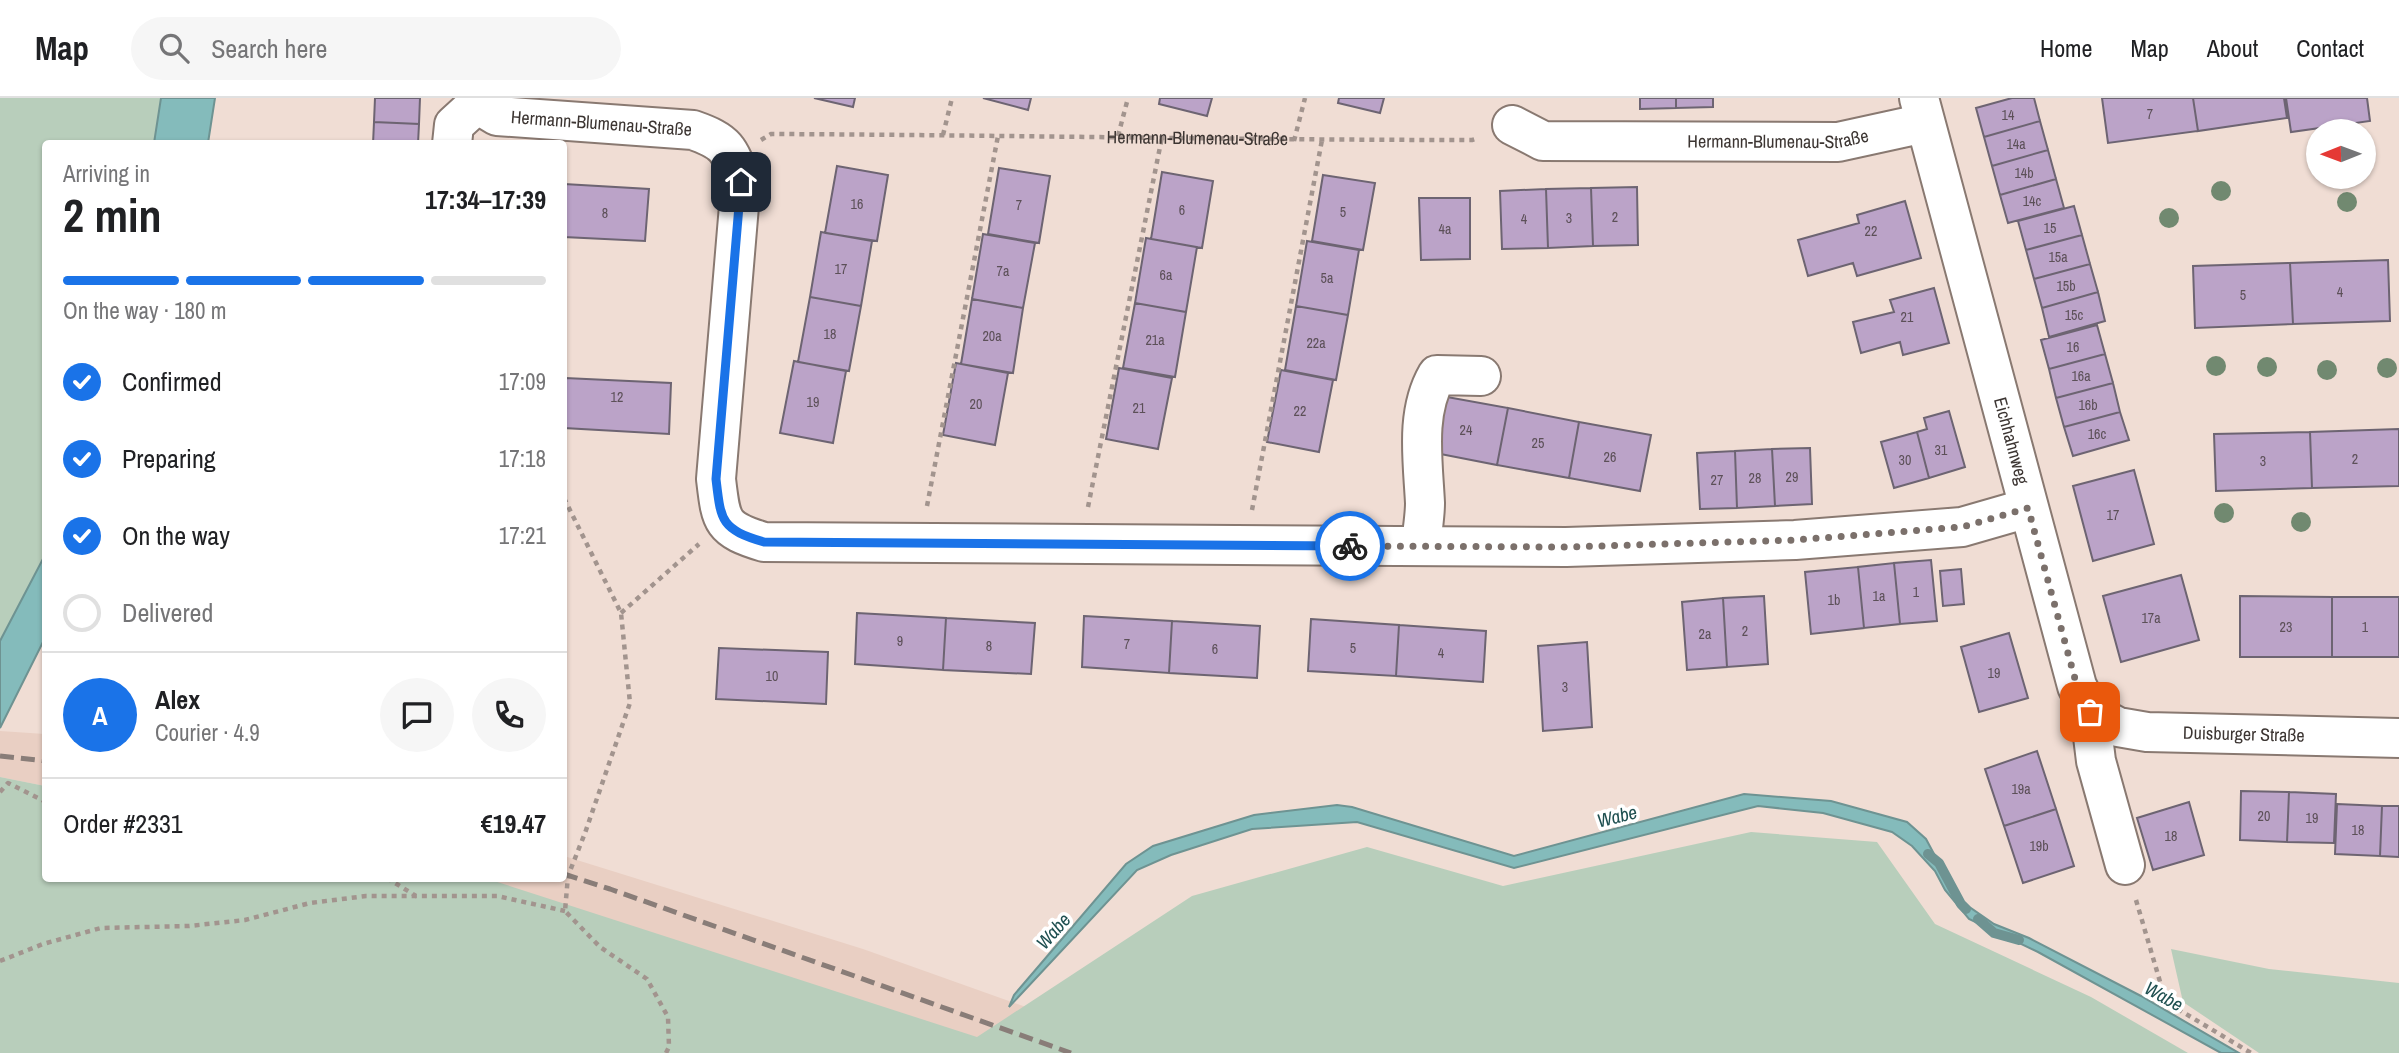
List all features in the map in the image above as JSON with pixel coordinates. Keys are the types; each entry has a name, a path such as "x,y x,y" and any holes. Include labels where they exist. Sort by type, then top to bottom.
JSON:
{"street":[{"path":"452,140 454,125 475,101"},
{"name":"Hermann-Blumenau-Straße","path":"475,101 497,116 693,130 718,139 731,155"},
{"name":"Hermann-Blumenau-Straße","path":"1512,125 1543,141 1838,142 1922,111"},
{"name":"Eichhahnweg","path":"1922,111 2077,686 2090,712 2096,761 2125,865"},
{"path":"731,155 741,182 716,479 720,512 724,521 738,534 764,542 1566,547 1795,540 1962,527 2028,508"},
{"path":"1421,547 1425,506 1421,446 1427,392 1437,375 1481,376"},
{"name":"Duisburger Straße","path":"2090,712 2118,727 2147,732 2399,738"}],"path":[{"path":"943,135 952,98"},
{"path":"1118,136 1128,98"},
{"path":"1294,141 1305,98"},
{"name":"Hermann-Blumenau-Straße","path":"731,155 771,134 1118,136 1294,141 1472,140 1512,125"},
{"path":"920,543 998,136"},
{"path":"1081,544 1161,138"},
{"path":"1245,546 1322,140"},
{"path":"565,911 568,876 630,703 621,613 567,504"},
{"path":"621,613 724,521"},
{"path":"0,792 8,783 42,800"},
{"path":"2125,865 2166,1002 2251,1053"},
{"path":"394,882 416,895"},
{"path":"0,961 43,944 101,928 190,926 245,920 310,903 366,896 497,896 565,911 600,947 647,979 668,1017 669,1047 666,1053"}],"shaded area":[{"path":"0,731 42,734 42,785 0,777"},
{"path":"567,857 863,949 1155,1053 949,1053 496,882 567,882"}],"green space":[{"path":"0,98 161,98 154,140 42,140 42,561 0,641"},
{"path":"0,777 42,785 42,882 497,882 977,1037 1192,896 1367,847 1503,886 1751,832 1877,842 1935,924 2091,997 2188,1053 0,1053"},
{"path":"2171,949 2269,969 2399,983 2399,1053 2259,1053 2183,1002"}],"water":[{"path":"161,98 215,98 208,140 154,140"},
{"path":"42,561 42,644 0,728 0,641"},
{"path":"1744,794 1831,801 1907,822 1926,839 1958,899 1994,924 2029,938 2141,996 2239,1053 2221,1053 2038,952 1969,919 1945,890 1935,871 1912,846 1892,832 1823,813 1758,806 1514,868 1357,822 1252,829 1171,855 1137,870 1009,1007 1014,995 1126,864 1153,846 1254,815 1337,805 1352,807 1514,856"}],"building":[{"path":"375,98 420,98 419,124 374,122"},
{"path":"814,98 855,98 853,107"},
{"path":"983,98 1031,98 1028,110"},
{"path":"1160,98 1212,98 1207,116 1159,104"},
{"path":"1339,98 1384,98 1380,113 1338,103"},
{"path":"1640,98 1676,98 1676,108 1640,109"},
{"path":"1676,98 1713,98 1713,107 1676,108"},
{"path":"2012,98 2034,98 2040,121 1984,137 1976,108"},
{"path":"2102,98 2193,98 2198,131 2108,143"},
{"path":"2193,98 2284,98 2287,118 2198,131"},
{"path":"2286,98 2367,98 2370,119 2306,119 2306,130 2291,132"},
{"path":"2040,121 2048,150 1992,166 1984,137"},
{"path":"374,122 419,124 418,140 373,140"},
{"path":"2048,150 2056,179 2000,195 1992,166"},
{"path":"837,166 888,175 877,241 825,233"},
{"path":"999,168 1050,176 1039,243 988,234"},
{"path":"1162,172 1213,181 1202,248 1151,239"},
{"path":"1323,175 1375,183 1363,250 1312,241"},
{"path":"2056,179 2064,208 2008,223 2000,195"},
{"path":"567,184 649,189 645,241 567,237"},
{"path":"1637,187 1638,245 1593,246 1591,188"},
{"path":"1591,188 1593,246 1548,248 1546,189"},
{"path":"1546,189 1548,248 1502,249 1500,191"},
{"path":"1419,198 1470,198 1470,259 1421,260"},
{"path":"1905,201 1921,258 1857,276 1853,263 1808,276 1798,240 1859,223 1857,215"},
{"path":"2074,206 2082,235 2026,250 2018,221"},
{"path":"821,232 872,241 861,306 810,297"},
{"path":"983,234 1035,243 1023,308 972,299"},
{"path":"2082,235 2090,264 2034,279 2026,250"},
{"path":"1146,238 1197,247 1186,312 1135,303"},
{"path":"1307,241 1359,250 1348,315 1296,306"},
{"path":"2388,260 2390,321 2293,324 2290,263"},
{"path":"2290,263 2293,324 2195,328 2193,266"},
{"path":"2090,264 2098,292 2042,308 2034,279"},
{"path":"1934,288 1949,343 1903,355 1900,342 1861,353 1853,322 1894,312 1890,300"},
{"path":"2098,292 2105,321 2049,337 2042,308"},
{"path":"810,297 861,306 849,371 798,362"},
{"path":"972,299 1023,308 1013,373 961,364"},
{"path":"1135,303 1186,312 1175,377 1123,368"},
{"path":"1296,306 1348,315 1336,380 1285,370"},
{"path":"2097,325 2105,354 2049,369 2041,340"},
{"path":"2105,354 2113,383 2056,398 2049,369"},
{"path":"794,361 846,371 833,443 780,433"},
{"path":"956,363 1008,373 995,445 943,435"},
{"path":"1119,368 1172,378 1158,449 1106,439"},
{"path":"1281,370 1333,380 1319,452 1267,442"},
{"path":"567,378 671,383 669,434 567,428"},
{"path":"2113,383 2120,412 2064,427 2056,398"},
{"path":"1436,395 1508,408 1497,465 1425,451"},
{"path":"1508,408 1579,422 1569,478 1497,465"},
{"path":"1949,411 1965,467 1929,478 1917,432 1927,429 1924,418"},
{"path":"2120,412 2129,440 2073,456 2064,427"},
{"path":"1579,422 1651,435 1640,491 1569,478"},
{"path":"2399,429 2399,486 2312,488 2310,432"},
{"path":"1917,432 1929,478 1894,488 1881,442"},
{"path":"2310,432 2312,488 2216,491 2214,434"},
{"path":"1810,448 1812,504 1775,506 1772,449"},
{"path":"1772,449 1775,506 1737,508 1735,451"},
{"path":"1735,451 1737,508 1700,509 1697,453"},
{"path":"2134,470 2154,544 2093,561 2073,486"},
{"path":"1931,560 1937,621 1900,624 1894,563"},
{"path":"1894,563 1900,624 1864,628 1858,567"},
{"path":"1858,567 1864,628 1811,634 1805,572"},
{"path":"1961,569 1964,604 1943,606 1940,571"},
{"path":"2181,575 2199,640 2121,662 2103,596"},
{"path":"1764,596 1768,664 1727,667 1723,598"},
{"path":"2240,596 2332,597 2332,657 2240,657"},
{"path":"2332,597 2399,597 2399,657 2332,657"},
{"path":"1723,598 1727,667 1687,670 1682,602"},
{"path":"857,613 946,618 943,670 855,664"},
{"path":"1084,616 1172,621 1169,673 1082,667"},
{"path":"946,618 1035,623 1031,674 943,670"},
{"path":"1311,619 1399,625 1396,676 1308,671"},
{"path":"1172,621 1260,626 1257,678 1169,673"},
{"path":"1399,625 1486,631 1483,682 1396,676"},
{"path":"2009,633 2028,698 1979,712 1961,647"},
{"path":"1587,642 1592,727 1543,731 1538,646"},
{"path":"719,648 828,652 826,704 716,699"},
{"path":"2037,751 2056,809 2004,826 1985,769"},
{"path":"2241,791 2289,792 2287,842 2240,840"},
{"path":"2289,792 2336,794 2334,843 2287,842"},
{"path":"2189,802 2204,855 2153,870 2137,818"},
{"path":"2337,804 2382,806 2380,856 2335,854"},
{"path":"2382,806 2399,806 2399,857 2380,856"},
{"path":"2056,809 2074,866 2023,883 2004,826"}],"waterway":[{"name":"Wabe","path":"1928,854 1939,863 1966,909"},
{"name":"Wabe","path":"1978,919 1994,933 2019,940"}],"railway":[{"path":"0,756 42,761"},
{"path":"567,875 1071,1053"}],"way so far":[{"path":"1350,546 1566,547 1795,540 1962,527 2028,508 2077,686 2090,712"}],"route":[{"path":"741,182 716,479 720,512 724,521 738,534 764,542 1350,546"}]}
